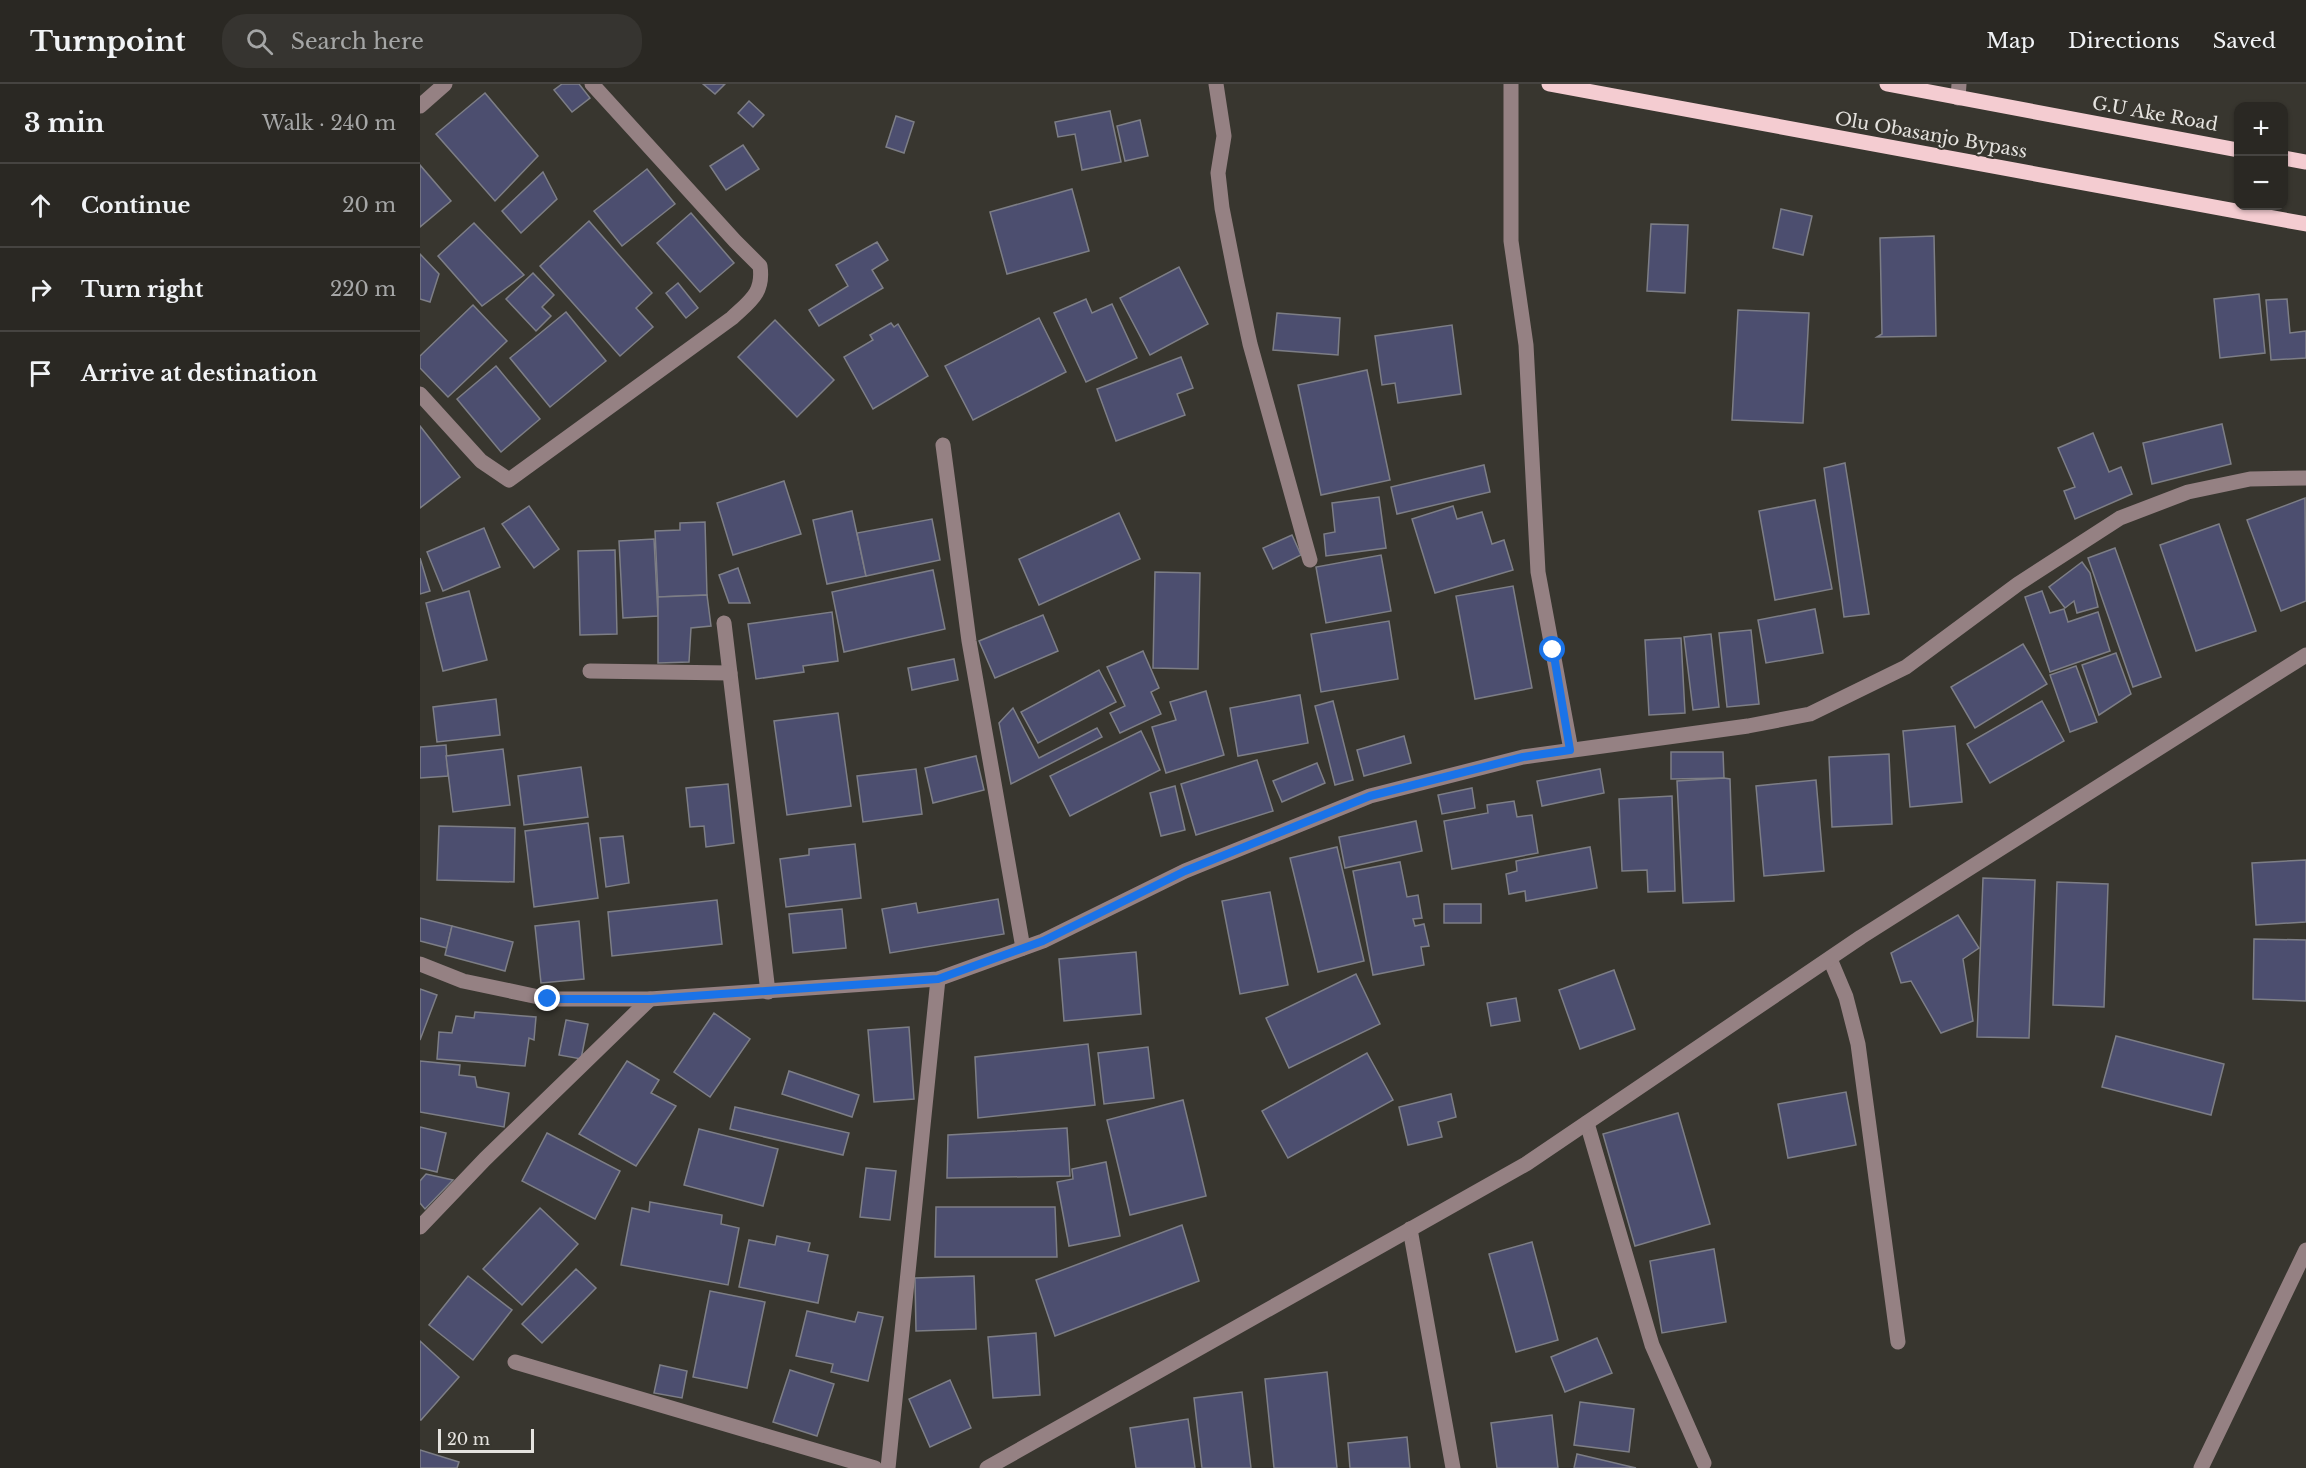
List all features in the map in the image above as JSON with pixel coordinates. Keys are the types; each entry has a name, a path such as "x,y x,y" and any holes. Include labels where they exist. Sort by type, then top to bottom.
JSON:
{"main road":[{"name":"Olu Obasanjo Bypass","path":"1549,84 2306,224"},
{"name":"G.U Ake Road","path":"1887,84 1958,91 2234,149"},
{"path":"2288,159 2306,162"}],"street":[{"path":"420,106 445,84"},
{"path":"420,394 481,461 509,480 732,318 754,297 760,286 760,266 592,84"},
{"path":"1216,84 1224,136 1218,173 1232,259 1250,344 1310,560"},
{"path":"1511,84 1511,241 1526,345 1538,572 1570,750"},
{"path":"943,445 969,641 1023,948"},
{"path":"420,964 463,981 548,999 650,999 938,979 1043,941 1185,871 1370,796 1523,757 1748,726 1810,714 1906,668 2018,584 2120,518 2188,492 2250,479 2306,478"},
{"path":"724,623 768,992"},
{"path":"987,1468 1526,1164 1830,959 2306,655"},
{"path":"590,671 730,673"},
{"path":"1830,959 1846,997 1858,1044 1898,1342"},
{"path":"888,1468 938,979"},
{"path":"420,1227 485,1159 650,999"},
{"path":"1587,1123 1652,1346 1704,1463"},
{"path":"1410,1229 1453,1468"},
{"path":"2201,1468 2306,1250"},
{"path":"515,1362 875,1468"}],"building":[{"path":"562,84 579,84 590,98 572,112 554,90"},
{"path":"703,84 725,84 715,94"},
{"path":"485,93 538,156 495,201 436,134"},
{"path":"749,101 764,115 753,127 738,113"},
{"path":"1110,111 1121,162 1082,170 1075,134 1058,137 1055,122"},
{"path":"896,116 914,122 904,153 886,147"},
{"path":"1140,120 1148,156 1125,161 1117,126"},
{"path":"743,145 759,169 726,190 710,166"},
{"path":"420,165 451,201 420,227"},
{"path":"647,169 675,204 622,246 594,211"},
{"path":"543,172 557,199 521,233 502,211"},
{"path":"1072,189 1089,251 1007,274 990,212"},
{"path":"1781,209 1812,216 1803,255 1773,248"},
{"path":"691,213 734,263 700,292 657,243"},
{"path":"589,221 652,293 636,308 653,327 620,356 540,266"},
{"path":"474,223 524,275 482,306 438,256"},
{"path":"1651,224 1688,225 1685,293 1647,291"},
{"path":"1934,236 1936,336 1877,337 1882,334 1880,238"},
{"path":"877,242 888,260 872,270 883,288 819,326 809,310 848,286 836,265"},
{"path":"420,254 439,274 430,302 420,299"},
{"path":"1179,267 1208,324 1150,355 1120,298"},
{"path":"533,273 554,295 542,307 551,316 536,331 506,299"},
{"path":"678,283 698,308 686,318 666,293"},
{"path":"2259,294 2265,353 2220,358 2214,299"},
{"path":"1086,299 1092,313 1112,304 1137,358 1086,382 1054,313"},
{"path":"2287,299 2290,333 2306,331 2306,358 2271,360 2266,300"},
{"path":"473,305 507,341 448,397 420,368 420,356"},
{"path":"1738,310 1809,313 1803,423 1732,420"},
{"path":"566,312 606,361 550,407 510,358"},
{"path":"1277,313 1340,318 1338,355 1273,350"},
{"path":"1039,318 1066,372 973,420 945,366"},
{"path":"775,320 834,380 797,417 738,357"},
{"path":"891,323 894,327 898,324 928,376 873,409 844,357 873,340 870,335"},
{"path":"1452,325 1461,394 1398,403 1395,383 1382,385 1375,336"},
{"path":"1181,357 1193,388 1177,394 1185,415 1116,441 1097,389"},
{"path":"496,366 540,419 501,452 457,399"},
{"path":"1367,370 1390,480 1321,495 1298,385"},
{"path":"2222,424 2231,464 2152,484 2143,443"},
{"path":"420,426 460,477 420,508"},
{"path":"2093,433 2109,472 2121,467 2132,494 2075,519 2064,491 2075,487 2058,448"},
{"path":"1845,463 1869,614 1844,617 1824,468"},
{"path":"1484,465 1490,492 1397,514 1391,487"},
{"path":"784,481 801,534 733,555 717,503"},
{"path":"1379,497 1386,548 1326,556 1324,534 1335,532 1332,503"},
{"path":"2305,498 2306,601 2281,611 2247,520"},
{"path":"1815,500 1832,589 1775,600 1759,511"},
{"path":"529,506 559,549 534,568 502,524"},
{"path":"1453,506 1457,519 1482,512 1492,544 1504,540 1513,570 1435,593 1412,519"},
{"path":"852,511 866,576 827,584 813,520"},
{"path":"1119,513 1140,559 1039,605 1019,559"},
{"path":"932,519 940,560 866,576 857,533"},
{"path":"705,522 707,595 658,597 655,531 680,530 680,523"},
{"path":"2219,524 2256,631 2196,651 2160,545"},
{"path":"484,528 500,567 443,591 427,552"},
{"path":"1292,535 1301,555 1273,569 1263,548"},
{"path":"654,539 658,616 623,618 619,541"},
{"path":"2115,548 2161,677 2133,687 2088,558"},
{"path":"615,550 617,634 580,635 578,551"},
{"path":"1381,555 1391,611 1326,623 1316,567"},
{"path":"420,558 430,591 420,594"},
{"path":"2082,562 2090,573 2098,607 2077,613 2074,601 2065,608 2049,587"},
{"path":"738,568 750,603 729,603 719,575"},
{"path":"933,570 945,629 844,652 832,592"},
{"path":"1155,572 1200,573 1198,669 1153,668"},
{"path":"1513,586 1532,688 1475,699 1456,596"},
{"path":"469,591 487,660 443,671 426,603"},
{"path":"2042,591 2050,613 2064,609 2068,622 2098,612 2110,651 2050,672 2025,597"},
{"path":"707,595 711,626 691,628 689,662 658,663 658,597"},
{"path":"1815,609 1823,653 1766,663 1758,620"},
{"path":"832,612 838,661 803,666 804,672 756,679 748,624"},
{"path":"1043,615 1058,651 995,678 979,641"},
{"path":"1389,621 1398,679 1321,692 1311,634"},
{"path":"1751,630 1759,704 1727,707 1719,633"},
{"path":"1711,634 1719,707 1693,710 1684,637"},
{"path":"1681,638 1685,713 1649,715 1645,640"},
{"path":"2023,644 2047,684 1975,728 1951,687"},
{"path":"1143,651 1159,688 1151,692 1161,714 1120,733 1110,713 1125,706 1107,667"},
{"path":"2116,653 2131,694 2099,715 2082,665"},
{"path":"954,659 958,680 912,690 908,668"},
{"path":"2076,666 2097,722 2070,732 2050,675"},
{"path":"1099,670 1116,702 1038,743 1021,712"},
{"path":"1206,691 1224,755 1166,773 1152,727 1176,720 1170,702"},
{"path":"1300,695 1308,743 1238,756 1230,708"},
{"path":"496,699 500,735 437,742 433,707"},
{"path":"1333,701 1353,780 1335,785 1315,706"},
{"path":"2042,701 2064,741 1990,783 1967,744"},
{"path":"1013,708 1039,758 1097,728 1102,737 1011,784 999,723"},
{"path":"838,713 851,806 787,815 774,721"},
{"path":"1955,726 1962,802 1910,807 1903,731"},
{"path":"1141,731 1160,770 1070,816 1050,776"},
{"path":"1404,736 1411,763 1364,776 1357,750"},
{"path":"446,745 448,776 420,778 420,747"},
{"path":"503,749 510,805 453,812 446,756"},
{"path":"1671,752 1723,752 1724,778 1671,779"},
{"path":"1889,754 1892,824 1832,827 1829,757"},
{"path":"976,756 984,790 933,803 925,768"},
{"path":"1257,760 1273,811 1196,835 1181,784"},
{"path":"1317,763 1325,783 1282,802 1273,781"},
{"path":"581,767 588,817 524,825 518,776"},
{"path":"916,769 922,814 863,822 857,776"},
{"path":"1600,769 1604,793 1542,806 1537,781"},
{"path":"1730,779 1734,901 1683,903 1677,781"},
{"path":"1816,780 1824,871 1764,876 1756,786"},
{"path":"728,784 734,843 706,847 704,826 690,827 686,788"},
{"path":"1175,786 1185,830 1161,836 1150,793"},
{"path":"1472,788 1475,808 1442,814 1438,795"},
{"path":"1672,796 1675,891 1648,892 1647,870 1622,871 1619,799"},
{"path":"1514,801 1517,817 1532,815 1538,853 1452,869 1444,821 1488,813 1487,805"},
{"path":"1416,821 1422,851 1345,868 1339,837"},
{"path":"588,823 598,898 534,907 525,831"},
{"path":"439,826 515,828 514,882 437,880"},
{"path":"623,836 629,883 606,887 600,838"},
{"path":"855,844 861,898 786,907 780,859 809,855 809,849"},
{"path":"1337,847 1364,961 1318,972 1290,858"},
{"path":"1590,847 1597,888 1526,901 1525,891 1509,894 1506,874 1517,871 1516,861"},
{"path":"2306,860 2306,922 2256,925 2252,863"},
{"path":"1400,862 1407,897 1418,895 1422,918 1413,919 1415,926 1424,924 1429,946 1421,947 1424,965 1373,975 1353,871"},
{"path":"1983,878 2035,880 2029,1038 1977,1037"},
{"path":"2057,882 2108,884 2104,1007 2053,1005"},
{"path":"1270,892 1288,985 1240,994 1222,901"},
{"path":"998,899 1004,934 890,953 882,909 916,903 918,913"},
{"path":"717,900 722,944 612,956 608,912"},
{"path":"1444,904 1481,904 1481,923 1444,923"},
{"path":"842,909 846,948 793,953 789,914"},
{"path":"1958,915 1979,948 1963,959 1973,1021 1941,1033 1911,981 1901,983 1891,953"},
{"path":"420,918 452,926 447,948 420,941"},
{"path":"579,921 584,979 541,983 535,926"},
{"path":"452,926 513,942 505,971 445,955"},
{"path":"2254,939 2306,940 2306,1001 2253,999"},
{"path":"1136,952 1141,1014 1064,1021 1059,959"},
{"path":"1614,970 1635,1029 1580,1049 1559,990"},
{"path":"1356,974 1380,1024 1289,1068 1266,1018"},
{"path":"420,989 437,995 420,1040"},
{"path":"1516,998 1520,1021 1491,1026 1487,1003"},
{"path":"475,1012 536,1017 534,1040 529,1038 525,1066 437,1059 439,1032 452,1033 456,1016 474,1018"},
{"path":"714,1013 750,1039 710,1097 674,1072"},
{"path":"566,1020 588,1024 581,1059 559,1055"},
{"path":"909,1027 914,1099 874,1102 868,1030"},
{"path":"2116,1036 2224,1064 2211,1115 2102,1087"},
{"path":"1088,1044 1095,1105 978,1118 975,1057"},
{"path":"1148,1047 1154,1098 1104,1104 1098,1053"},
{"path":"1367,1053 1393,1100 1288,1158 1262,1111"},
{"path":"420,1061 460,1065 459,1075 475,1077 477,1087 509,1093 504,1127 420,1112"},
{"path":"627,1061 659,1080 651,1093 676,1106 636,1166 579,1134"},
{"path":"789,1071 859,1095 852,1117 782,1094"},
{"path":"1846,1092 1856,1145 1788,1158 1778,1104"},
{"path":"1451,1094 1456,1117 1438,1122 1442,1137 1408,1145 1399,1107"},
{"path":"1183,1100 1206,1196 1130,1215 1107,1120"},
{"path":"735,1107 849,1133 843,1155 730,1129"},
{"path":"1678,1113 1710,1224 1635,1246 1603,1134"},
{"path":"420,1127 446,1133 437,1172 420,1168"},
{"path":"1067,1128 1070,1176 947,1178 948,1135"},
{"path":"699,1129 778,1149 763,1206 684,1185"},
{"path":"547,1133 620,1171 595,1219 522,1181"},
{"path":"1106,1162 1120,1236 1069,1246 1057,1182 1073,1179 1072,1169"},
{"path":"866,1168 896,1171 890,1220 860,1217"},
{"path":"426,1174 453,1180 425,1209 420,1203 420,1181"},
{"path":"650,1202 722,1215 721,1224 739,1228 728,1285 621,1265 632,1208 649,1212"},
{"path":"936,1207 1055,1207 1057,1257 935,1257"},
{"path":"540,1208 578,1244 522,1305 483,1269"},
{"path":"1182,1225 1199,1281 1055,1336 1036,1280"},
{"path":"777,1236 810,1243 808,1251 828,1255 818,1303 739,1287 749,1240 775,1245"},
{"path":"1532,1242 1558,1340 1516,1352 1489,1254"},
{"path":"1714,1249 1726,1322 1662,1333 1650,1261"},
{"path":"576,1269 596,1288 542,1343 522,1324"},
{"path":"468,1276 512,1310 473,1360 429,1325"},
{"path":"974,1276 976,1329 916,1331 915,1278"},
{"path":"710,1291 765,1302 747,1388 693,1377"},
{"path":"807,1311 855,1322 858,1312 883,1317 868,1381 831,1372 833,1364 796,1356"},
{"path":"1036,1333 1040,1395 993,1398 988,1337"},
{"path":"1597,1338 1612,1373 1565,1392 1551,1357"},
{"path":"420,1341 459,1377 421,1420 420,1420"},
{"path":"660,1365 687,1371 682,1398 654,1393"},
{"path":"790,1370 834,1384 817,1436 773,1422"},
{"path":"1327,1372 1337,1468 1274,1468 1265,1379"},
{"path":"950,1380 971,1428 930,1447 909,1399"},
{"path":"1242,1392 1251,1468 1202,1468 1194,1398"},
{"path":"1580,1402 1634,1409 1629,1452 1574,1445"},
{"path":"1552,1415 1558,1468 1497,1468 1491,1423"},
{"path":"1188,1419 1195,1468 1136,1468 1130,1428"},
{"path":"1407,1437 1410,1468 1350,1468 1348,1443"},
{"path":"420,1450 459,1462 457,1468 420,1468"},
{"path":"1577,1454 1636,1468 1574,1468"}],"route":[{"path":"548,999 650,999 938,979 1043,941 1185,871 1370,796 1523,757 1570,750 1553,650"}]}
